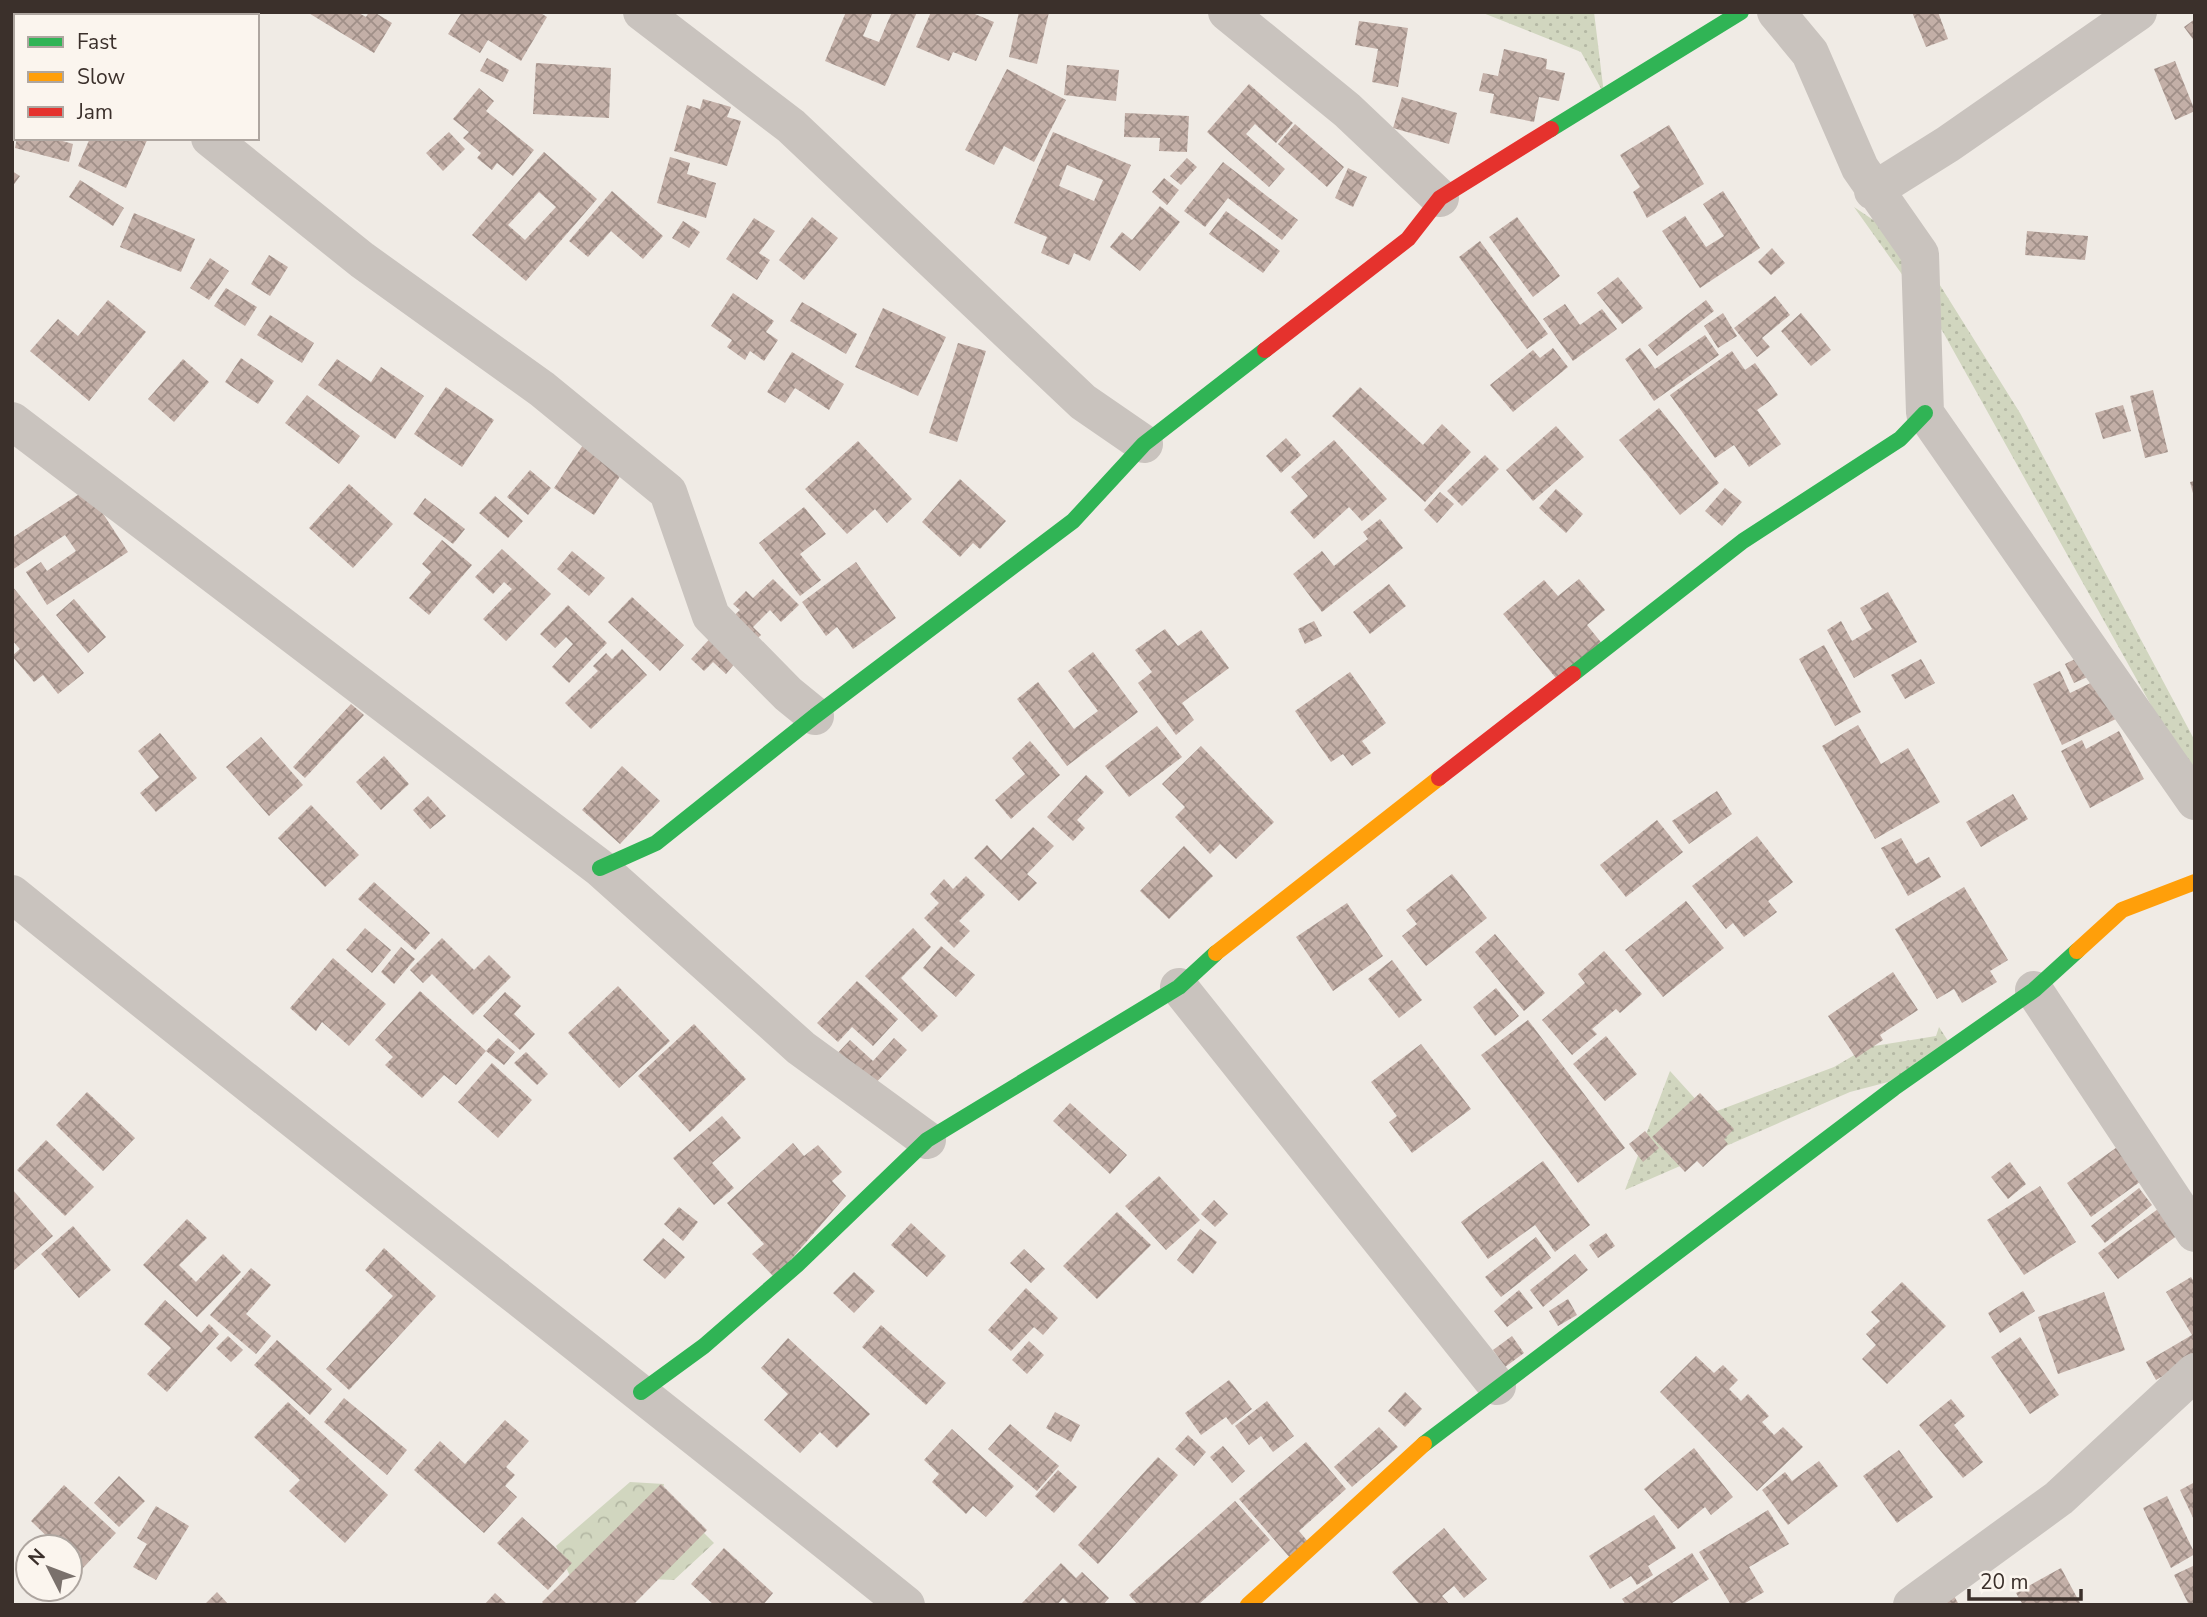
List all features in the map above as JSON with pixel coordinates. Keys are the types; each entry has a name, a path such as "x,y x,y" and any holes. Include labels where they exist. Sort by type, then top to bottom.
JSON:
{"street":[{"path":"642,12 790,126 1083,402 1144,444"},
{"path":"1227,12 1347,110 1440,198"},
{"path":"600,868 656,843 815,716 1073,521 1144,444 1408,239 1440,198 1741,12"},
{"path":"1776,12 1810,53 1860,168 1873,191 1920,254 1925,413 2195,801"},
{"path":"1873,191 1948,144 2138,12"},
{"path":"212,140 362,260 542,389 668,492 711,615 788,694 815,716"},
{"path":"641,1392 704,1346 756,1301 927,1140 1179,987 1229,942 1743,541 1900,439 1925,413"},
{"path":"12,421 600,868 801,1048 927,1140"},
{"path":"1248,1605 1431,1438 1497,1386 1894,1088 2034,990 2122,910 2195,883"},
{"path":"12,894 263,1098 641,1392 906,1605"},
{"path":"1179,987 1497,1386"},
{"path":"2034,990 2195,1233"},
{"path":"1912,1605 2059,1498 2195,1372"}],"green space":[{"path":"1594,12 1604,94 1581,52 1483,13"},
{"path":"1854,207 1918,250 2020,413 2195,741 2195,784 1943,332"},
{"path":"1939,1027 1950,1044 1888,1082 1850,1092 1625,1190 1670,1071 1709,1114 1834,1067 1868,1047 1936,1036"},
{"path":"630,1482 664,1484 655,1527 695,1524 714,1543 674,1580 570,1576 556,1546"}],"building":[{"path":"307,12 357,12 366,17 369,12 374,12 392,23 374,53"},
{"path":"462,12 539,12 547,17 521,61 488,40 480,53 448,34"},
{"path":"846,12 873,12 863,36 879,42 892,12 917,12 885,86 825,61"},
{"path":"931,12 970,12 994,22 976,61 953,52 949,61 916,47"},
{"path":"1019,12 1049,12 1037,64 1009,57"},
{"path":"1912,12 1938,12 1948,39 1926,47"},
{"path":"2195,19 2195,42 2184,27"},
{"path":"1359,21 1408,28 1398,87 1372,82 1378,49 1355,45"},
{"path":"1504,49 1547,59 1546,69 1565,73 1559,101 1539,97 1534,122 1490,113 1494,94 1479,91 1483,73 1498,76"},
{"path":"487,58 509,70 503,82 480,71"},
{"path":"2175,61 2195,111 2175,120 2154,69"},
{"path":"536,63 611,68 609,118 533,114"},
{"path":"1067,65 1119,70 1116,101 1064,95"},
{"path":"1007,69 1066,100 1034,162 1004,146 994,165 965,150"},
{"path":"1249,84 1293,123 1276,143 1255,124 1246,134 1285,169 1269,187 1207,132"},
{"path":"479,88 494,101 486,111 534,150 513,176 497,163 492,170 477,158 481,153 463,138 469,132 453,119"},
{"path":"1402,97 1457,113 1449,144 1393,128"},
{"path":"703,99 731,107 727,117 741,121 727,166 674,151 687,105 700,109"},
{"path":"1125,113 1189,116 1187,152 1159,151 1160,138 1124,137"},
{"path":"1295,124 1344,167 1327,187 1278,144"},
{"path":"1669,125 1704,184 1647,218 1633,192 1640,187 1620,155"},
{"path":"449,132 465,149 443,171 426,153"},
{"path":"1053,132 1131,165 1090,261 1074,253 1069,265 1041,253 1047,237 1014,223","holes":["1067,165 1103,180 1094,201 1059,186"]},
{"path":"17,140 59,140 73,144 69,162 15,148"},
{"path":"89,140 147,140 126,188 78,166"},
{"path":"544,152 597,199 526,281 472,235","holes":["539,192 556,207 525,240 508,225"]},
{"path":"670,157 690,163 687,174 716,183 706,218 657,203"},
{"path":"1187,158 1197,167 1181,185 1170,176"},
{"path":"1223,162 1298,220 1282,240 1228,198 1205,227 1184,211"},
{"path":"1348,168 1367,177 1353,207 1335,198"},
{"path":"12,171 20,176 12,187"},
{"path":"1164,178 1179,190 1167,205 1152,192"},
{"path":"80,180 124,208 113,226 69,197"},
{"path":"612,191 663,236 643,259 611,231 588,257 569,241"},
{"path":"1723,191 1760,248 1700,288 1662,231 1685,216 1706,247 1724,236 1703,204"},
{"path":"1160,206 1180,222 1140,271 1110,247 1122,232 1132,240"},
{"path":"1226,211 1280,251 1263,273 1209,234"},
{"path":"134,213 195,239 181,272 120,247"},
{"path":"812,217 838,238 804,280 779,260"},
{"path":"1517,217 1560,276 1533,297 1489,237"},
{"path":"754,218 775,231 759,253 770,260 757,280 726,259"},
{"path":"683,221 700,232 689,248 672,238"},
{"path":"2027,231 2088,236 2085,260 2025,255"},
{"path":"1480,241 1548,334 1527,349 1459,257"},
{"path":"1772,248 1785,263 1771,275 1758,262"},
{"path":"269,255 288,267 270,296 251,284"},
{"path":"210,258 229,271 209,300 190,288"},
{"path":"1618,277 1643,308 1622,324 1597,293"},
{"path":"226,288 257,307 245,326 214,306"},
{"path":"733,293 774,321 766,332 778,340 764,361 750,351 745,360 727,347 732,340 711,326"},
{"path":"1775,296 1790,315 1762,338 1770,347 1757,357 1734,328"},
{"path":"108,300 146,332 89,401 30,351 58,319 78,336"},
{"path":"1706,300 1714,311 1657,356 1648,345"},
{"path":"802,302 857,334 846,354 790,321"},
{"path":"1565,304 1580,325 1602,309 1617,329 1573,361 1543,319"},
{"path":"883,308 946,337 918,396 855,367"},
{"path":"1723,313 1737,336 1718,348 1704,326"},
{"path":"1801,313 1831,350 1811,366 1781,331"},
{"path":"270,315 314,343 302,363 257,335"},
{"path":"1705,335 1719,355 1654,401 1625,359 1640,348 1655,369"},
{"path":"958,343 986,351 957,442 929,433"},
{"path":"1553,348 1568,367 1513,412 1490,385 1533,350 1540,358"},
{"path":"1732,351 1745,370 1755,363 1778,395 1757,410 1781,444 1749,467 1734,445 1715,458 1670,395"},
{"path":"792,352 844,384 829,410 795,388 785,403 767,392"},
{"path":"241,358 274,381 258,404 225,382"},
{"path":"183,359 209,382 174,422 148,399"},
{"path":"337,359 371,382 381,367 424,396 395,439 318,385"},
{"path":"446,387 494,420 462,467 414,434"},
{"path":"1360,387 1423,445 1442,424 1471,452 1425,502 1332,416"},
{"path":"2153,390 2168,452 2145,458 2130,396"},
{"path":"307,395 360,436 339,464 285,423"},
{"path":"2123,405 2131,431 2103,439 2095,413"},
{"path":"1659,408 1719,483 1680,515 1619,440"},
{"path":"1556,426 1584,457 1533,501 1506,470"},
{"path":"1286,438 1301,455 1281,473 1266,456"},
{"path":"1334,440 1387,499 1362,521 1349,507 1314,539 1290,512 1308,496 1291,477"},
{"path":"858,441 912,499 887,523 875,509 847,534 805,489"},
{"path":"585,442 625,469 594,515 554,488"},
{"path":"1485,455 1499,469 1462,506 1447,491"},
{"path":"530,470 551,488 528,515 507,497"},
{"path":"960,479 1006,521 980,549 973,543 960,557 922,522"},
{"path":"2195,481 2195,497 2194,497 2190,482"},
{"path":"349,484 393,524 353,568 309,528"},
{"path":"1725,488 1742,502 1722,526 1705,511"},
{"path":"87,489 128,552 47,605 26,572 41,562 47,571 76,551 65,535 12,570 12,538"},
{"path":"1556,489 1583,514 1566,533 1539,508"},
{"path":"1440,492 1454,504 1437,523 1424,510"},
{"path":"495,496 523,521 508,538 479,513"},
{"path":"425,498 465,529 453,544 413,514"},
{"path":"804,507 826,534 800,554 821,580 800,596 759,543"},
{"path":"1380,519 1403,548 1322,612 1293,574 1322,551 1334,566 1368,539 1363,532"},
{"path":"442,540 472,565 429,615 409,598 431,572 422,564"},
{"path":"502,549 551,594 506,641 483,619 512,589 504,582 493,594 475,577"},
{"path":"572,551 605,578 589,596 557,569"},
{"path":"856,562 896,618 853,649 837,627 826,636 802,602"},
{"path":"773,579 799,605 781,622 770,610 753,627 761,635 748,647 725,624 740,610 733,604 746,591 753,598"},
{"path":"1579,579 1605,610 1587,625 1604,646 1560,683 1503,614 1544,580 1558,596"},
{"path":"1389,584 1406,606 1370,634 1353,612"},
{"path":"12,586 84,673 58,694 43,675 34,682 12,656 20,649 12,640"},
{"path":"1888,592 1917,642 1854,678 1827,630 1841,621 1852,641 1872,629 1860,608"},
{"path":"632,597 684,645 660,671 608,622"},
{"path":"74,599 106,637 88,653 56,615"},
{"path":"568,605 607,643 569,683 552,667 573,644 566,637 555,648 540,634"},
{"path":"1314,621 1322,636 1305,644 1298,629"},
{"path":"1165,629 1178,646 1201,630 1229,668 1182,703 1194,720 1176,735 1138,683 1152,672 1135,650"},
{"path":"717,631 743,654 726,674 713,662 704,671 691,659"},
{"path":"1824,645 1861,712 1835,726 1799,659"},
{"path":"622,649 647,675 591,729 565,703 598,671 593,666 606,653 612,659"},
{"path":"1093,652 1138,712 1067,766 1017,699 1038,682 1074,729 1098,711 1068,671"},
{"path":"2085,654 2094,674 2074,683 2065,664"},
{"path":"1921,659 1935,683 1905,699 1891,675"},
{"path":"2060,671 2070,693 2101,678 2120,717 2062,745 2033,684"},
{"path":"1350,672 1386,723 1362,741 1371,753 1352,766 1343,754 1331,762 1295,711"},
{"path":"351,704 364,715 305,778 293,767"},
{"path":"1858,725 1881,764 1908,748 1940,802 1875,839 1822,746"},
{"path":"1157,726 1182,757 1129,797 1105,766"},
{"path":"2119,731 2144,779 2090,808 2061,751 2082,740 2086,749"},
{"path":"160,733 197,778 156,812 140,793 159,777 138,751"},
{"path":"261,737 303,785 269,816 226,767"},
{"path":"1030,741 1060,775 1011,819 995,800 1025,774 1012,758"},
{"path":"1201,746 1274,822 1236,859 1220,844 1210,854 1175,817 1185,807 1162,784"},
{"path":"384,756 409,784 381,810 356,782"},
{"path":"622,766 660,801 620,844 582,810"},
{"path":"1086,775 1104,792 1077,820 1085,828 1073,841 1047,817"},
{"path":"1717,791 1732,814 1689,844 1672,821"},
{"path":"2013,794 2028,819 1981,847 1966,822"},
{"path":"428,796 446,816 430,829 413,810"},
{"path":"311,805 359,855 325,887 278,838"},
{"path":"1657,820 1683,852 1626,897 1600,865"},
{"path":"1033,827 1054,846 1027,874 1037,883 1019,901 974,858 987,845 1001,860"},
{"path":"1757,836 1793,882 1768,901 1777,912 1744,937 1733,923 1726,929 1692,886"},
{"path":"1901,838 1916,864 1929,857 1941,877 1908,896 1881,848"},
{"path":"1184,846 1213,876 1169,919 1140,891"},
{"path":"1452,874 1487,918 1426,966 1402,936 1417,924 1406,910"},
{"path":"966,876 985,895 959,921 970,931 954,948 924,918 939,903 930,894 944,879 953,889"},
{"path":"374,882 430,933 415,950 358,899"},
{"path":"1964,887 2008,960 1990,971 1997,982 1962,1003 1954,989 1937,999 1895,929"},
{"path":"1686,901 1724,948 1663,997 1625,950"},
{"path":"1347,903 1383,956 1333,991 1296,937"},
{"path":"365,928 391,950 372,973 346,950"},
{"path":"913,928 931,947 901,978 938,1016 922,1032 865,976"},
{"path":"1495,934 1545,993 1524,1011 1475,952"},
{"path":"442,938 474,970 489,955 511,977 473,1015 432,974 423,983 410,970"},
{"path":"941,946 975,975 956,997 923,968"},
{"path":"401,947 415,959 394,984 381,972"},
{"path":"1604,951 1642,994 1620,1013 1616,1009 1592,1029 1597,1034 1572,1055 1542,1020 1585,983 1578,974"},
{"path":"333,958 386,1004 349,1046 322,1022 316,1031 290,1008"},
{"path":"1392,960 1422,1000 1399,1018 1368,979"},
{"path":"1893,972 1918,1010 1880,1035 1883,1040 1856,1058 1828,1016"},
{"path":"857,981 898,1019 873,1046 852,1027 838,1042 817,1023"},
{"path":"618,986 670,1041 619,1088 568,1033"},
{"path":"1496,988 1519,1016 1495,1036 1473,1007"},
{"path":"420,991 486,1051 456,1085 444,1075 422,1098 385,1065 393,1057 375,1040"},
{"path":"505,992 521,1006 514,1014 535,1034 520,1050 483,1016"},
{"path":"1528,1020 1625,1148 1578,1183 1481,1055"},
{"path":"694,1024 746,1079 690,1132 638,1076"},
{"path":"1606,1036 1637,1074 1605,1101 1573,1064"},
{"path":"498,1038 515,1052 504,1065 486,1051"},
{"path":"894,1038 907,1050 868,1091 833,1058 850,1040 873,1061"},
{"path":"1421,1044 1471,1109 1412,1153 1389,1122 1397,1116 1371,1082"},
{"path":"526,1052 548,1074 537,1085 514,1063"},
{"path":"492,1063 532,1100 498,1138 458,1102"},
{"path":"87,1092 135,1138 103,1171 56,1125"},
{"path":"1700,1093 1734,1129 1724,1139 1728,1144 1703,1167 1697,1161 1685,1172 1652,1137"},
{"path":"1070,1103 1127,1155 1110,1174 1053,1121"},
{"path":"722,1116 741,1138 712,1163 734,1188 714,1205 673,1158"},
{"path":"1645,1131 1659,1148 1643,1162 1629,1144"},
{"path":"46,1140 94,1187 65,1216 17,1170"},
{"path":"793,1143 804,1156 818,1145 842,1172 832,1181 846,1196 775,1278 752,1254 764,1244 727,1203"},
{"path":"2120,1145 2144,1179 2091,1217 2067,1183"},
{"path":"1543,1161 1590,1225 1555,1252 1535,1225 1488,1259 1461,1222"},
{"path":"2010,1162 2026,1184 2008,1199 1991,1177"},
{"path":"1159,1176 1200,1220 1166,1250 1125,1206"},
{"path":"2040,1186 2076,1242 2024,1275 1987,1220"},
{"path":"2139,1188 2152,1205 2105,1243 2091,1226"},
{"path":"12,1189 53,1236 12,1272 14,1237"},
{"path":"1214,1200 1228,1214 1215,1227 1201,1214"},
{"path":"679,1207 698,1222 683,1241 664,1224"},
{"path":"2158,1209 2178,1235 2118,1279 2098,1253"},
{"path":"1117,1212 1151,1245 1097,1299 1063,1266"},
{"path":"187,1219 207,1238 179,1265 196,1282 223,1254 241,1272 197,1317 143,1265"},
{"path":"911,1223 946,1256 927,1277 891,1245"},
{"path":"73,1226 111,1270 79,1298 41,1254"},
{"path":"1200,1229 1217,1242 1193,1274 1177,1260"},
{"path":"1606,1233 1615,1246 1598,1258 1589,1245"},
{"path":"1536,1237 1551,1258 1501,1297 1485,1277"},
{"path":"663,1238 685,1257 665,1279 643,1260"},
{"path":"384,1248 436,1296 349,1390 326,1369 393,1296 365,1270"},
{"path":"1024,1249 1045,1269 1031,1283 1010,1263"},
{"path":"1575,1254 1588,1270 1543,1307 1530,1290"},
{"path":"251,1268 271,1285 246,1314 271,1336 256,1354 210,1315"},
{"path":"854,1272 875,1291 854,1313 833,1293"},
{"path":"2191,1277 2195,1284 2195,1358 2156,1380 2146,1362 2192,1335 2166,1292"},
{"path":"1902,1282 1946,1326 1887,1384 1862,1359 1876,1345 1866,1334 1880,1321 1871,1312"},
{"path":"1026,1288 1058,1318 1043,1335 1034,1327 1011,1351 988,1330"},
{"path":"1519,1290 1533,1308 1507,1327 1494,1311"},
{"path":"2023,1291 2035,1311 2000,1333 1988,1313"},
{"path":"2104,1292 2125,1350 2058,1374 2038,1317"},
{"path":"1568,1299 1577,1315 1558,1326 1549,1311"},
{"path":"165,1300 201,1333 209,1324 219,1334 167,1392 147,1374 171,1348 144,1324"},
{"path":"881,1325 946,1383 926,1405 862,1347"},
{"path":"228,1336 243,1350 231,1362 216,1348"},
{"path":"1512,1336 1524,1353 1505,1367 1493,1350"},
{"path":"2020,1337 2059,1395 2030,1414 1991,1357"},
{"path":"788,1338 870,1414 837,1448 820,1432 800,1453 764,1420 788,1394 761,1368"},
{"path":"277,1340 332,1389 310,1415 254,1365"},
{"path":"1029,1341 1044,1355 1027,1374 1012,1360"},
{"path":"1696,1356 1714,1373 1723,1365 1738,1380 1729,1389 1741,1401 1748,1394 1769,1416 1762,1422 1774,1435 1783,1427 1803,1447 1757,1491 1660,1392"},
{"path":"1229,1380 1252,1409 1232,1425 1226,1417 1201,1435 1185,1413"},
{"path":"1405,1392 1422,1409 1405,1427 1388,1411"},
{"path":"344,1398 407,1450 387,1475 324,1422"},
{"path":"1951,1399 1965,1416 1954,1425 1983,1462 1963,1478 1919,1425"},
{"path":"1267,1401 1294,1436 1273,1452 1261,1436 1249,1445 1235,1426"},
{"path":"288,1402 388,1495 345,1543 289,1491 300,1480 254,1437"},
{"path":"1055,1412 1080,1425 1071,1442 1046,1428"},
{"path":"505,1420 529,1441 506,1467 515,1475 505,1486 517,1497 484,1533 414,1470 440,1441 465,1464"},
{"path":"1010,1424 1059,1466 1037,1491 988,1449"},
{"path":"1379,1427 1398,1447 1352,1487 1334,1467"},
{"path":"952,1429 1014,1486 986,1517 973,1506 966,1514 932,1482 939,1474 924,1460"},
{"path":"1188,1435 1206,1452 1194,1466 1175,1449"},
{"path":"1306,1442 1346,1489 1299,1531 1309,1543 1291,1559 1239,1499"},
{"path":"1223,1446 1245,1471 1232,1483 1210,1457"},
{"path":"1694,1448 1733,1497 1711,1515 1705,1507 1678,1529 1644,1489"},
{"path":"1899,1450 1933,1497 1897,1523 1863,1476"},
{"path":"1158,1457 1178,1475 1098,1564 1078,1545"},
{"path":"1819,1461 1838,1486 1788,1525 1762,1490 1785,1472 1792,1481"},
{"path":"1058,1470 1077,1487 1054,1513 1035,1496"},
{"path":"119,1476 145,1501 119,1527 94,1503"},
{"path":"2195,1482 2195,1522 2180,1490"},
{"path":"661,1484 707,1530 633,1605 545,1605 542,1602"},
{"path":"64,1485 116,1533 84,1567 84,1533 43,1533 31,1521"},
{"path":"2167,1496 2195,1554 2171,1568 2143,1508"},
{"path":"1235,1501 1270,1540 1198,1605 1138,1605 1129,1595"},
{"path":"156,1506 189,1526 156,1580 133,1567 147,1544 137,1538"},
{"path":"1768,1510 1789,1544 1749,1567 1764,1592 1742,1605 1731,1605 1699,1552"},
{"path":"1654,1515 1676,1548 1648,1566 1653,1575 1637,1585 1631,1576 1610,1589 1589,1556"},
{"path":"522,1517 572,1563 548,1590 497,1543"},
{"path":"1444,1528 1487,1579 1464,1598 1454,1586 1442,1596 1450,1605 1420,1605 1392,1572"},
{"path":"724,1548 773,1593 763,1605 714,1605 691,1584"},
{"path":"1692,1553 1709,1579 1669,1605 1626,1605 1622,1599"},
{"path":"1061,1563 1076,1578 1082,1572 1109,1598 1103,1605 1070,1605 1063,1598 1057,1605 1020,1605"},
{"path":"2195,1565 2195,1605 2189,1605 2174,1575"},
{"path":"2061,1568 2081,1605 2023,1605 2016,1593"},
{"path":"217,1592 229,1605 204,1605"},
{"path":"1952,1592 1959,1605 1928,1605"},
{"path":"495,1593 508,1605 484,1605"}],"traffic: fast":[{"path":"1551,129 1741,12"},
{"path":"600,868 656,843 815,716 1073,521 1144,444 1265,350"},
{"path":"1573,674 1743,541 1900,439 1925,413"},
{"path":"1424,1444 1894,1088 2034,990 2077,951"},
{"path":"641,1392 704,1346 797,1265 927,1140 1179,987 1216,953"}],"traffic: slow":[{"path":"1216,953 1439,778"},
{"path":"2077,951 2122,910 2195,882"},
{"path":"1248,1605 1424,1444"}],"traffic: jam":[{"path":"1265,350 1408,239 1440,198 1551,129"},
{"path":"1439,778 1573,674"}]}
